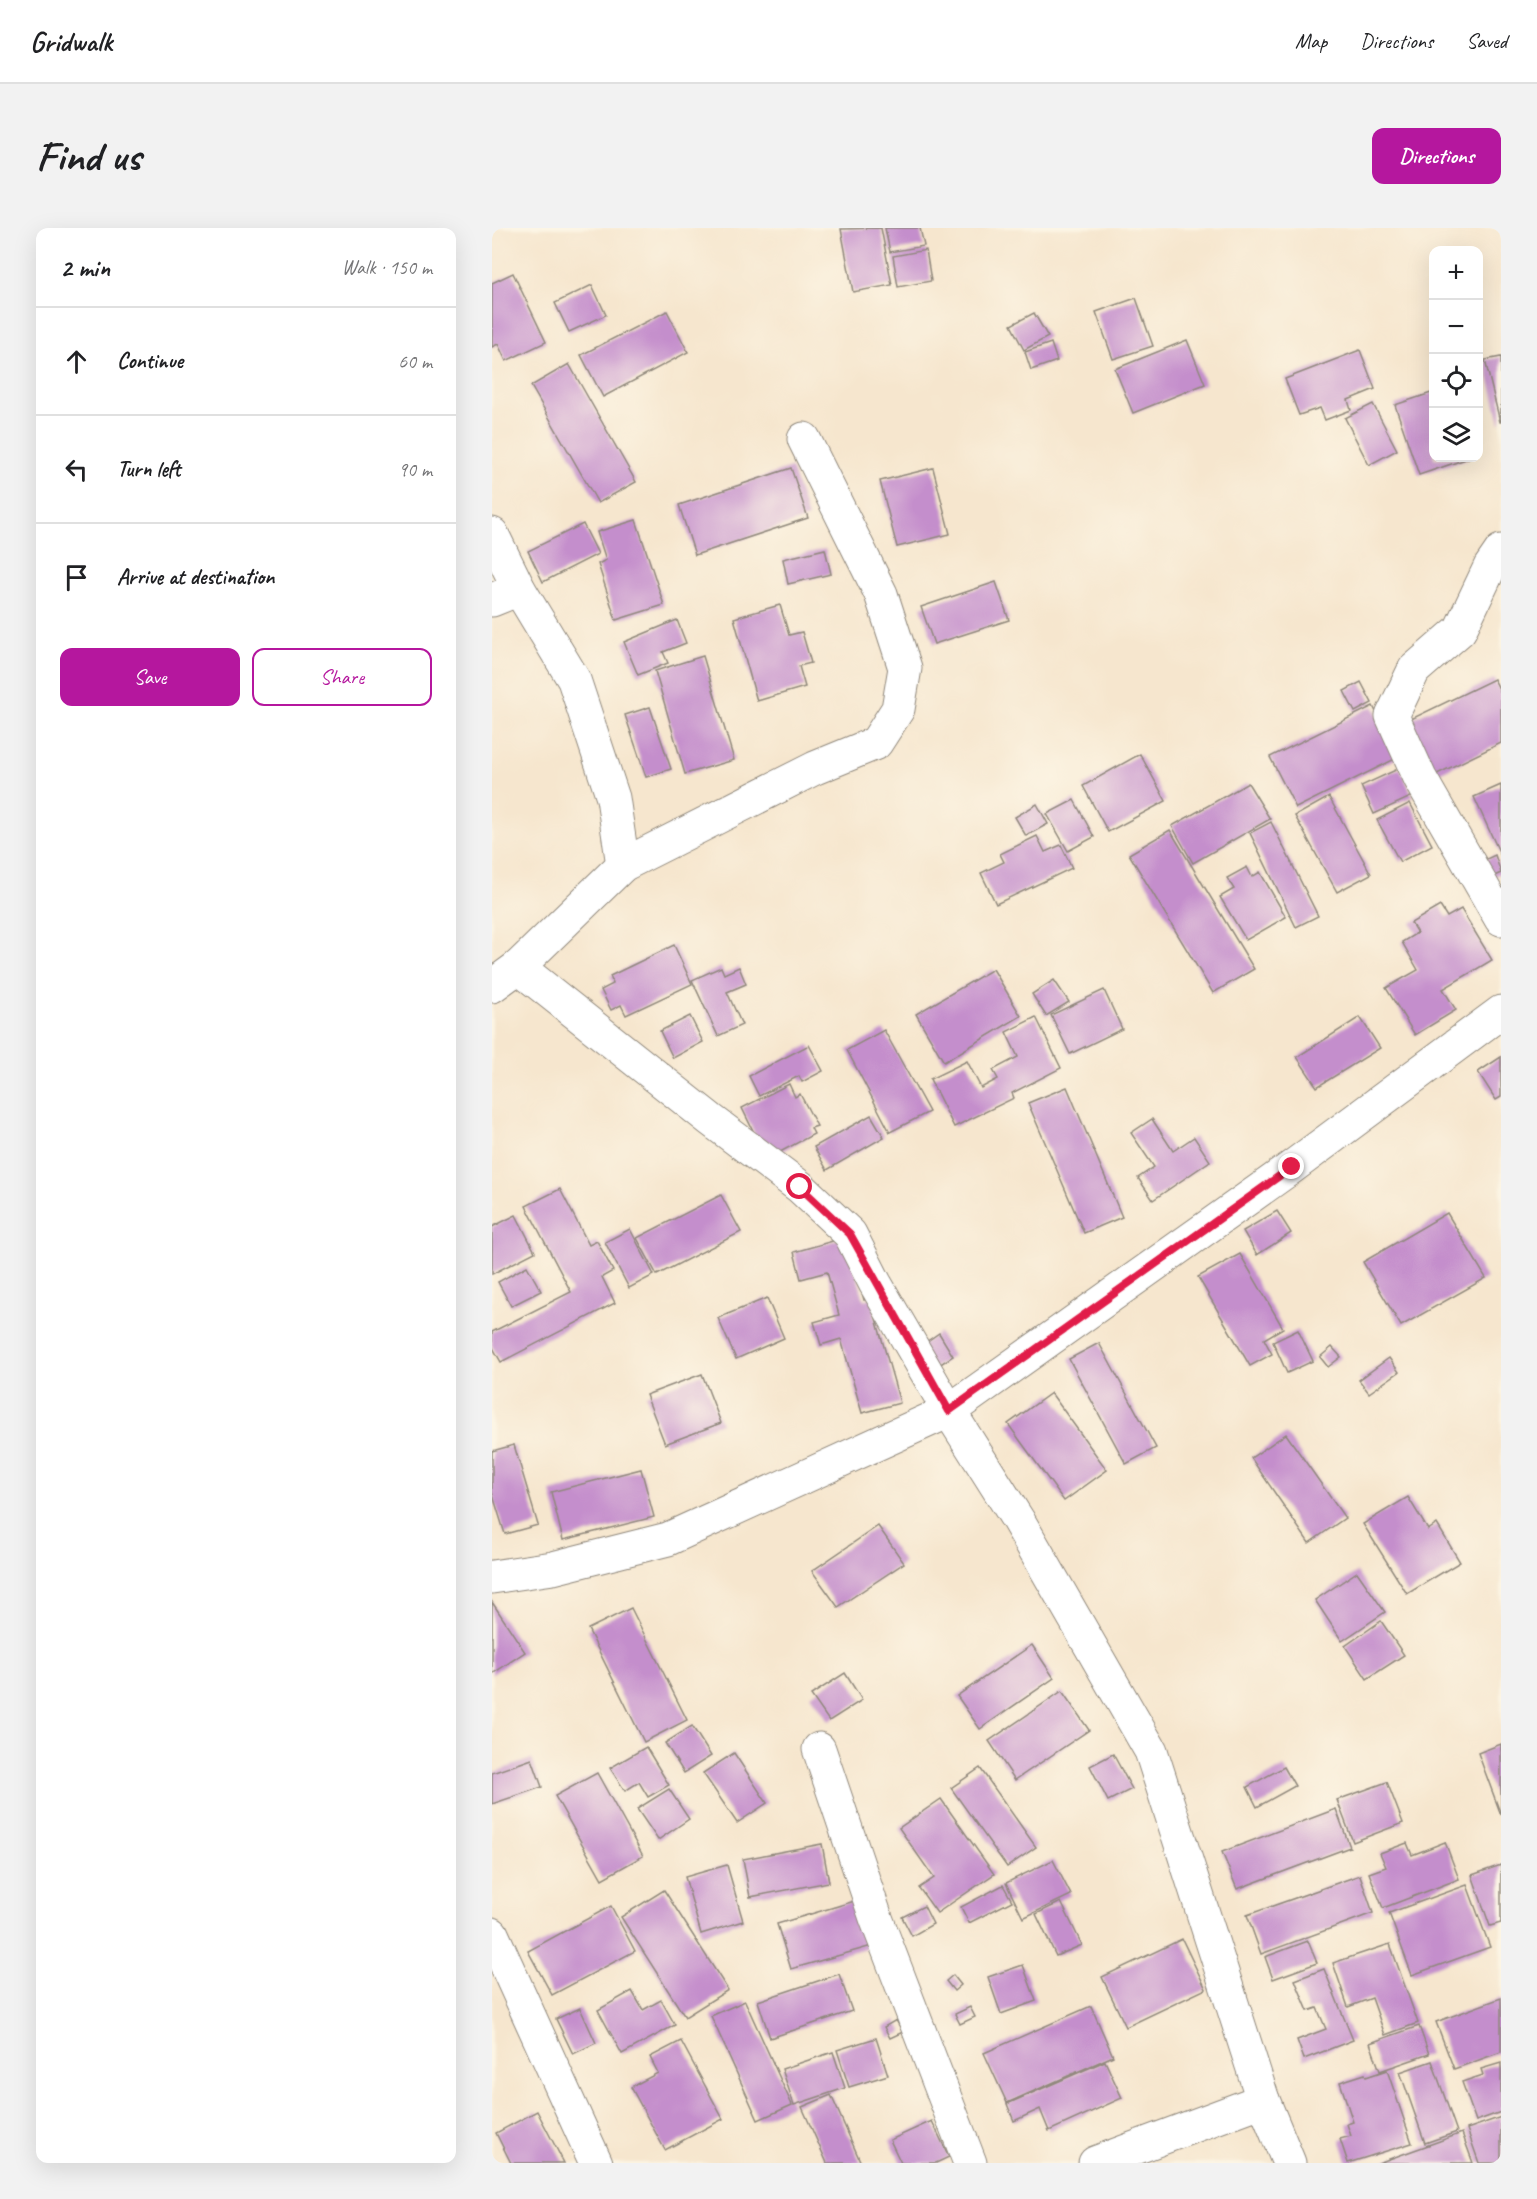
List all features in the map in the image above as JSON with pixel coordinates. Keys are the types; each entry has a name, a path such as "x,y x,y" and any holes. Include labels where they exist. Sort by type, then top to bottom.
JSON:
{"street":[{"path":"492,986 518,967 623,865 815,768 876,743 898,709 904,668 881,594 804,439"},
{"path":"492,534 506,594 574,680 613,798 623,865"},
{"path":"1501,551 1490,567 1460,630 1414,670 1392,716 1420,778 1501,919"},
{"path":"518,967 711,1120 800,1187 850,1234 949,1411 1018,1520 1151,1751 1263,2100 1289,2163"},
{"path":"492,1577 553,1568 668,1539 949,1411 1292,1167 1501,1012"},
{"path":"819,1749 876,1918 970,2163"},
{"path":"492,1934 596,2163"},
{"path":"1095,2163 1263,2100"}],"building":[{"path":"881,228 892,285 853,292 841,229"},
{"path":"885,228 920,228 924,246 890,252"},
{"path":"926,250 931,281 898,287 893,256"},
{"path":"513,273 546,342 506,361 498,344 492,347 492,283"},
{"path":"592,285 606,315 569,332 555,303"},
{"path":"1136,298 1153,346 1113,359 1096,312"},
{"path":"667,311 688,352 603,397 581,355"},
{"path":"1034,313 1048,337 1024,350 1011,325"},
{"path":"1187,340 1205,384 1133,413 1115,369"},
{"path":"1051,343 1057,361 1031,370 1025,352"},
{"path":"1360,350 1375,389 1348,400 1351,410 1325,420 1320,408 1299,415 1285,379"},
{"path":"1501,357 1501,422 1500,422 1485,360"},
{"path":"569,364 636,482 598,503 531,386"},
{"path":"1429,394 1429,462 1457,462 1419,475 1395,405"},
{"path":"1373,404 1397,450 1369,465 1345,418"},
{"path":"791,468 808,518 695,555 679,505"},
{"path":"933,468 950,534 897,547 880,481"},
{"path":"636,520 664,605 616,620 598,564 606,560 597,532"},
{"path":"583,524 598,554 543,582 528,551"},
{"path":"825,549 831,574 788,584 783,559"},
{"path":"996,582 1009,620 934,644 921,607"},
{"path":"780,605 789,635 802,632 811,663 799,666 805,687 757,701 734,618"},
{"path":"677,620 686,643 663,652 668,663 638,675 624,642"},
{"path":"703,656 734,760 685,774 655,671"},
{"path":"1494,679 1501,693 1501,743 1433,776 1407,721"},
{"path":"1361,682 1372,703 1355,712 1344,691"},
{"path":"1373,706 1399,757 1296,808 1270,757"},
{"path":"650,707 671,769 646,777 625,715"},
{"path":"1140,754 1166,801 1108,832 1083,786"},
{"path":"1400,768 1413,796 1374,814 1361,786"},
{"path":"1248,783 1270,819 1193,863 1172,826"},
{"path":"1501,785 1501,856 1474,797"},
{"path":"1329,797 1371,874 1337,892 1295,816"},
{"path":"1074,800 1094,837 1068,851 1047,814"},
{"path":"1410,803 1432,845 1400,862 1377,820"},
{"path":"1037,804 1048,824 1026,836 1015,817"},
{"path":"1271,822 1318,916 1296,927 1250,833"},
{"path":"1170,830 1254,969 1213,993 1129,854"},
{"path":"1037,836 1045,852 1061,845 1072,868 996,904 981,873 1004,862 1000,854"},
{"path":"1495,855 1501,873 1490,878 1482,861"},
{"path":"1247,867 1252,877 1260,872 1286,917 1246,940 1220,897 1234,889 1227,878"},
{"path":"1440,906 1447,917 1461,909 1492,960 1443,989 1456,1010 1415,1035 1386,988 1418,970 1402,942 1417,933 1411,923"},
{"path":"674,945 692,984 626,1015 621,1005 611,1010 601,990 613,984 610,976"},
{"path":"721,967 724,974 739,967 746,984 727,992 742,1025 718,1036 692,980"},
{"path":"993,969 1021,1016 944,1062 916,1014"},
{"path":"1054,980 1069,1002 1046,1016 1032,994"},
{"path":"1104,990 1122,1029 1070,1054 1051,1015"},
{"path":"690,1016 703,1042 673,1058 660,1031"},
{"path":"1036,1017 1061,1068 1012,1093 1014,1098 954,1127 930,1079 967,1061 981,1088 998,1079 993,1070 1018,1057 1006,1032"},
{"path":"1360,1017 1380,1048 1317,1087 1297,1057"},
{"path":"884,1030 929,1112 890,1132 847,1050"},
{"path":"809,1045 823,1071 802,1082 799,1076 759,1096 749,1076"},
{"path":"1501,1057 1501,1097 1496,1100 1478,1072"},
{"path":"789,1084 795,1097 800,1094 817,1126 811,1128 814,1134 767,1159 742,1108"},
{"path":"1067,1087 1122,1217 1084,1233 1028,1103"},
{"path":"871,1115 884,1137 827,1170 814,1147"},
{"path":"1152,1119 1173,1151 1194,1137 1210,1161 1153,1200 1138,1178 1154,1167 1131,1133"},
{"path":"560,1189 589,1245 597,1241 613,1271 602,1277 615,1303 501,1362 492,1346 492,1332 571,1292 526,1206"},
{"path":"721,1195 741,1232 657,1275 637,1238"},
{"path":"1277,1211 1291,1233 1257,1255 1243,1231"},
{"path":"1447,1213 1486,1278 1401,1326 1363,1262"},
{"path":"516,1215 535,1252 492,1274 492,1227"},
{"path":"630,1229 654,1275 629,1288 605,1242"},
{"path":"847,1237 864,1300 877,1296 875,1315 900,1403 862,1413 841,1339 821,1345 814,1322 839,1315 827,1272 801,1279 794,1252"},
{"path":"1240,1254 1283,1328 1264,1339 1272,1354 1250,1366 1198,1277"},
{"path":"527,1266 541,1291 511,1306 498,1282"},
{"path":"767,1298 784,1338 736,1359 718,1318"},
{"path":"1298,1330 1313,1361 1287,1373 1273,1342"},
{"path":"939,1333 953,1356 933,1369 919,1347"},
{"path":"1099,1343 1156,1448 1126,1464 1069,1359"},
{"path":"1332,1347 1341,1357 1328,1367 1320,1357"},
{"path":"1389,1358 1399,1372 1369,1393 1359,1380"},
{"path":"702,1374 721,1423 665,1444 646,1395"},
{"path":"1051,1393 1107,1470 1064,1501 1008,1424"},
{"path":"1286,1434 1345,1518 1309,1543 1251,1458"},
{"path":"514,1445 538,1525 505,1534 492,1492 492,1451"},
{"path":"641,1469 654,1517 563,1540 551,1492"},
{"path":"1408,1497 1428,1530 1437,1524 1460,1562 1407,1594 1363,1524"},
{"path":"878,1526 904,1563 838,1607 812,1571"},
{"path":"1357,1572 1385,1612 1342,1641 1315,1600"},
{"path":"492,1602 525,1652 492,1674"},
{"path":"631,1608 687,1720 644,1742 588,1629"},
{"path":"1381,1621 1404,1655 1367,1679 1345,1646"},
{"path":"1032,1645 1054,1678 980,1729 957,1696"},
{"path":"845,1673 862,1700 829,1721 811,1695"},
{"path":"1062,1691 1089,1730 1015,1780 989,1741"},
{"path":"692,1726 711,1756 684,1773 665,1743"},
{"path":"1501,1744 1501,1815 1478,1753"},
{"path":"646,1747 669,1785 648,1797 639,1782 625,1791 610,1768"},
{"path":"734,1753 767,1803 737,1823 703,1773"},
{"path":"1113,1754 1132,1789 1108,1801 1090,1766"},
{"path":"532,1759 542,1787 492,1804 492,1773"},
{"path":"1284,1767 1295,1786 1257,1807 1247,1787"},
{"path":"980,1768 1036,1847 1007,1867 951,1788"},
{"path":"597,1773 643,1856 602,1879 555,1796"},
{"path":"1387,1782 1403,1823 1353,1842 1337,1800"},
{"path":"669,1789 689,1819 658,1840 637,1809"},
{"path":"941,1799 994,1874 937,1913 919,1888 934,1878 899,1828"},
{"path":"1336,1809 1350,1847 1237,1889 1222,1852"},
{"path":"1445,1842 1459,1879 1383,1908 1369,1873 1386,1867 1380,1853 1407,1843 1412,1855"},
{"path":"822,1844 829,1882 750,1897 743,1859"},
{"path":"1053,1860 1071,1895 1023,1918 1006,1883"},
{"path":"727,1865 743,1921 701,1934 685,1877"},
{"path":"1501,1865 1501,1923 1490,1926 1472,1875"},
{"path":"1360,1875 1373,1913 1261,1954 1247,1915"},
{"path":"1003,1885 1012,1901 969,1923 961,1907"},
{"path":"1467,1885 1490,1947 1412,1975 1389,1913"},
{"path":"664,1890 728,1990 685,2017 621,1917"},
{"path":"865,1898 879,1944 791,1969 777,1924"},
{"path":"1061,1902 1082,1945 1056,1956 1036,1914"},
{"path":"611,1906 635,1951 552,1995 528,1951"},
{"path":"924,1906 933,1924 912,1936 902,1917"},
{"path":"1182,1939 1206,1989 1126,2027 1102,1977"},
{"path":"1308,1941 1317,1963 1273,1979 1265,1957"},
{"path":"1390,1944 1418,2023 1385,2035 1372,1998 1348,2007 1333,1963"},
{"path":"1023,1965 1036,2001 1001,2014 988,1977"},
{"path":"1324,1969 1353,2040 1304,2059 1297,2040 1326,2029 1317,2008 1308,2011 1295,1980"},
{"path":"839,1974 852,2011 770,2038 758,2001"},
{"path":"953,1975 961,1985 954,1991 946,1981"},
{"path":"632,1991 643,2010 661,2000 675,2025 622,2054 598,2010"},
{"path":"1501,1998 1501,2052 1454,2069 1436,2022"},
{"path":"745,2001 792,2105 758,2120 711,2016"},
{"path":"1091,2006 1113,2056 1007,2103 984,2053"},
{"path":"970,2007 975,2017 960,2024 955,2014"},
{"path":"580,2008 596,2043 573,2054 556,2019"},
{"path":"896,2020 903,2032 890,2038 884,2027"},
{"path":"1419,2026 1429,2054 1380,2071 1370,2043"},
{"path":"876,2038 888,2075 849,2087 837,2050"},
{"path":"681,2041 723,2119 665,2150 631,2087 658,2073 650,2057"},
{"path":"833,2052 845,2088 794,2105 782,2069"},
{"path":"1105,2061 1122,2098 1049,2131 1040,2109 1014,2121 1007,2104"},
{"path":"1432,2061 1457,2132 1425,2143 1400,2072"},
{"path":"1501,2063 1501,2112 1476,2121 1462,2082 1483,2075 1481,2069"},
{"path":"1387,2070 1412,2143 1348,2163 1340,2139 1351,2136 1347,2124 1353,2122 1340,2082"},
{"path":"831,2095 861,2163 827,2163 802,2107"},
{"path":"537,2111 564,2163 511,2163 496,2133"},
{"path":"1501,2117 1501,2163 1479,2163 1467,2129"},
{"path":"932,2121 949,2157 936,2163 901,2163 890,2140"},
{"path":"1462,2133 1473,2163 1378,2163"}],"route":[{"path":"800,1187 850,1234 875,1283 949,1411 1292,1167"}]}
